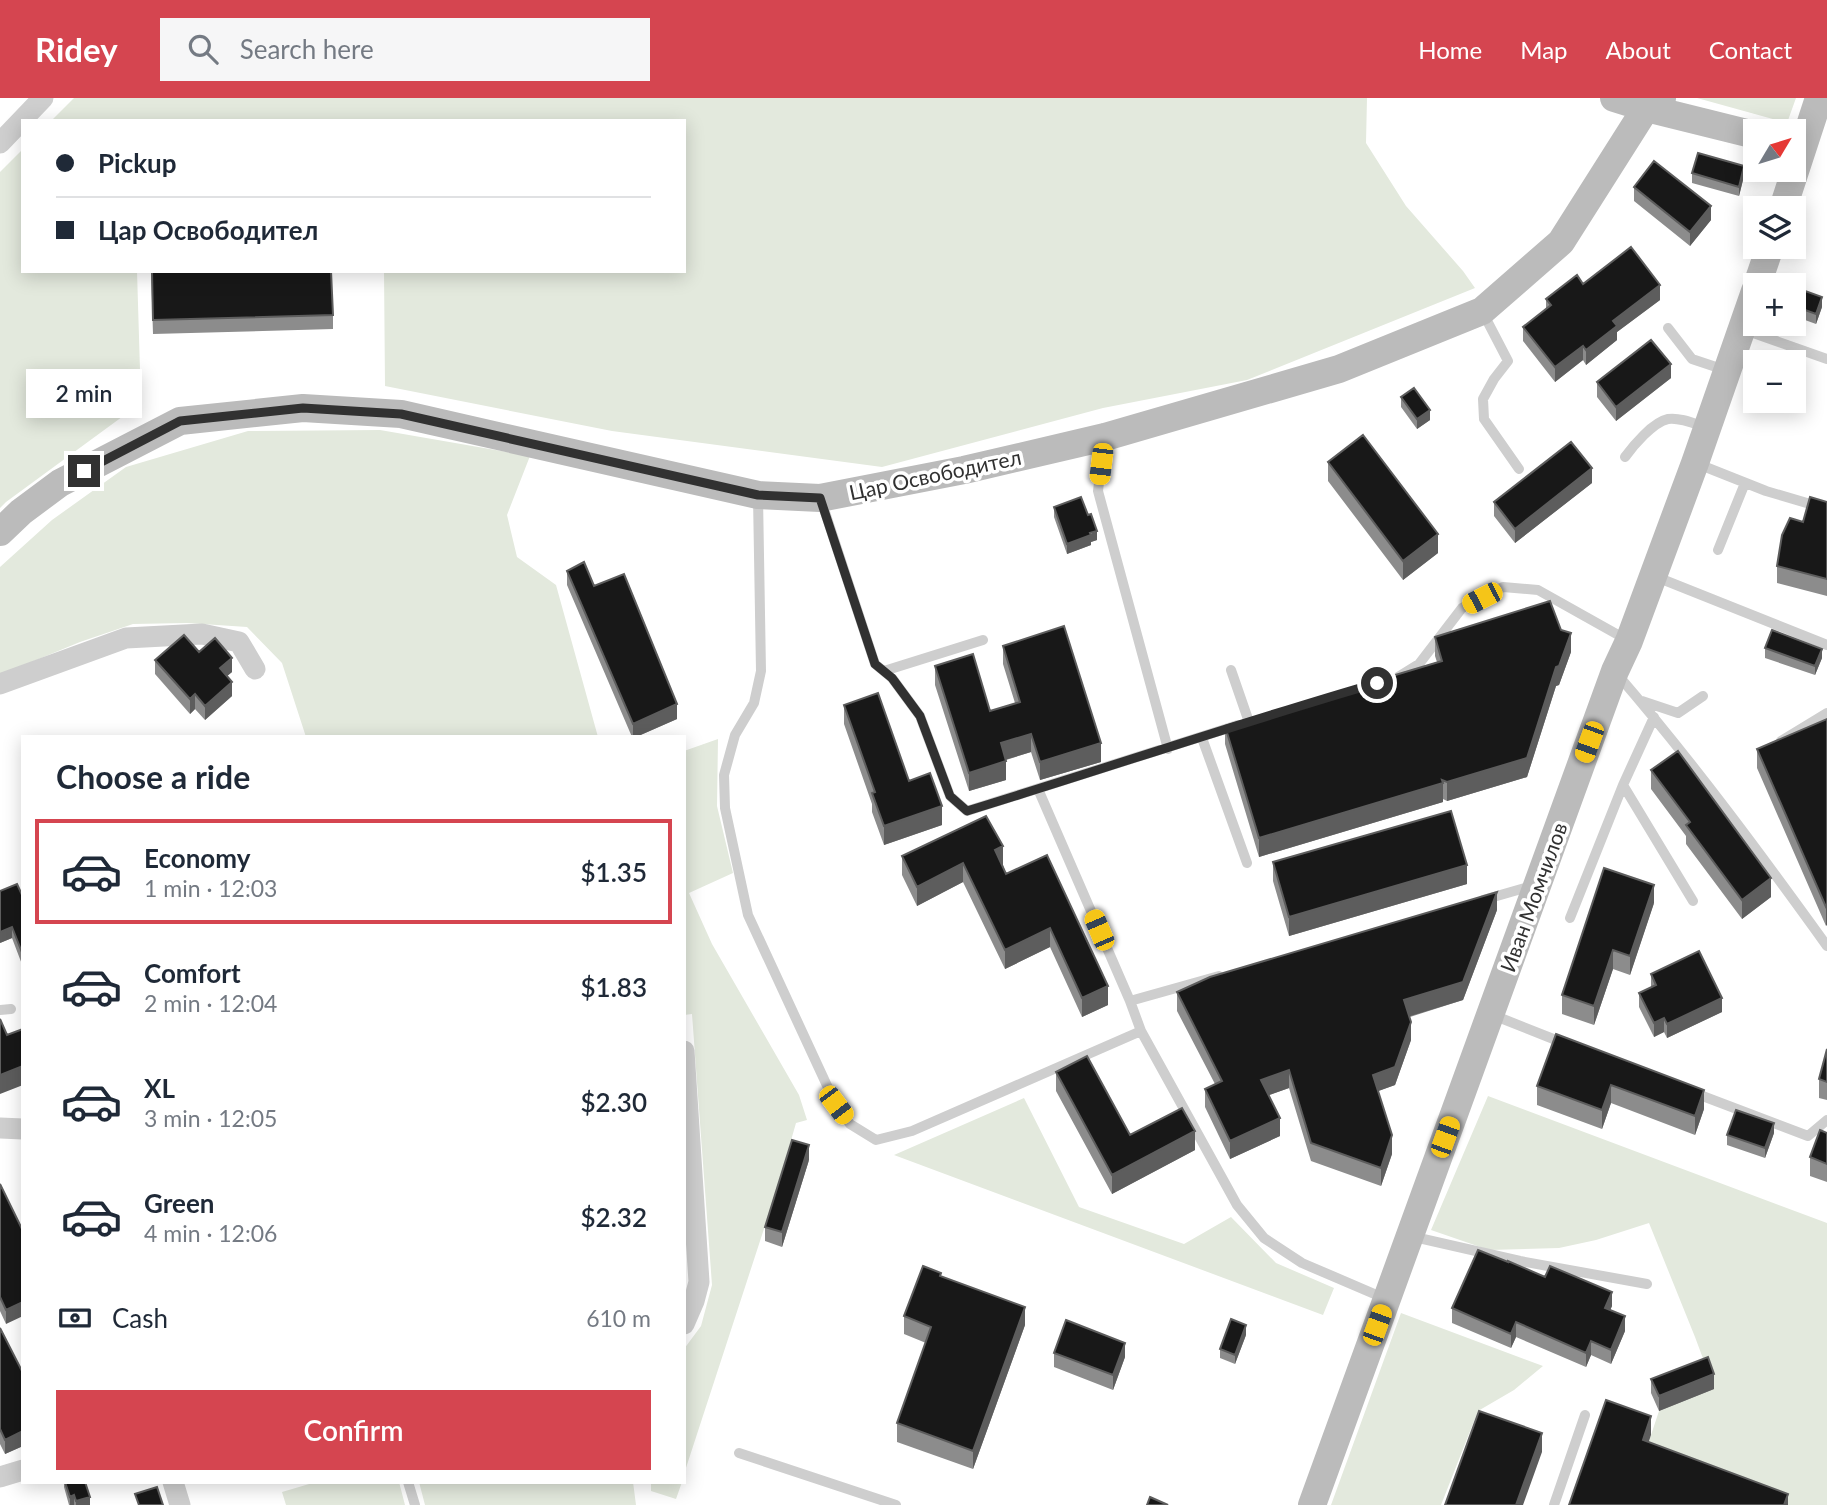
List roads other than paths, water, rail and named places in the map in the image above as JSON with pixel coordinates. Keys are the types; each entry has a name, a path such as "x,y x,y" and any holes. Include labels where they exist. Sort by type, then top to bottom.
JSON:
{"main road":[{"path":"1617,98 1654,103 1743,131"},
{"name":"Цар Освободител","path":"0,532 21,512 60,483 180,421 303,408 401,414 758,495 820,498 964,470 1104,437 1339,369 1482,311 1561,242 1654,103"},
{"path":"1806,134 1820,112"},
{"name":"Иван Момчилов","path":"1312,1505 1743,326"}],"street":[{"path":"23,119 43,98"},
{"path":"0,143 21,121"},
{"path":"0,684 126,638 202,634 239,642 255,669"},
{"path":"686,1082 699,1282 686,1319"},
{"path":"0,1478 21,1472"},
{"path":"174,1484 180,1505"}],"lane":[{"path":"1482,311 1508,361 1483,399 1484,419 1519,469"},
{"path":"1668,328 1692,359 1727,371"},
{"path":"1742,329 1827,359"},
{"path":"1625,457 1634,444 1666,419 1681,420 1707,428"},
{"path":"1104,437 1098,491 1168,749"},
{"path":"1695,463 1766,491 1827,509"},
{"path":"1717,550 1745,483"},
{"path":"758,495 761,671 754,703 735,735 724,775 725,808 748,915 836,1105 850,1124 876,1140 912,1131 1141,1031"},
{"path":"820,498 875,664 892,678 920,716 950,796 967,811 1261,718"},
{"path":"1653,575 1827,645"},
{"path":"1387,680 1400,676 1419,664 1462,608 1503,587 1538,590 1629,641"},
{"path":"884,671 983,640"},
{"path":"1231,670 1249,722"},
{"path":"1615,671 1754,845 1827,946"},
{"path":"1639,700 1678,713 1703,696"},
{"path":"1770,748 1827,713"},
{"path":"1570,918 1623,785 1654,717"},
{"path":"1202,738 1247,863"},
{"path":"1623,785 1693,901"},
{"path":"1038,789 1141,1031 1237,1205 1264,1238 1302,1263 1386,1299"},
{"path":"1472,903 1538,884"},
{"path":"1130,1001 1235,971"},
{"path":"1490,1014 1581,1049"},
{"path":"1682,1088 1808,1136 1827,1120"},
{"path":"1409,1236 1520,1261 1647,1284"},
{"path":"1554,1505 1586,1415"},
{"path":"739,1453 896,1505"},
{"path":"409,1484 415,1505"}]}
